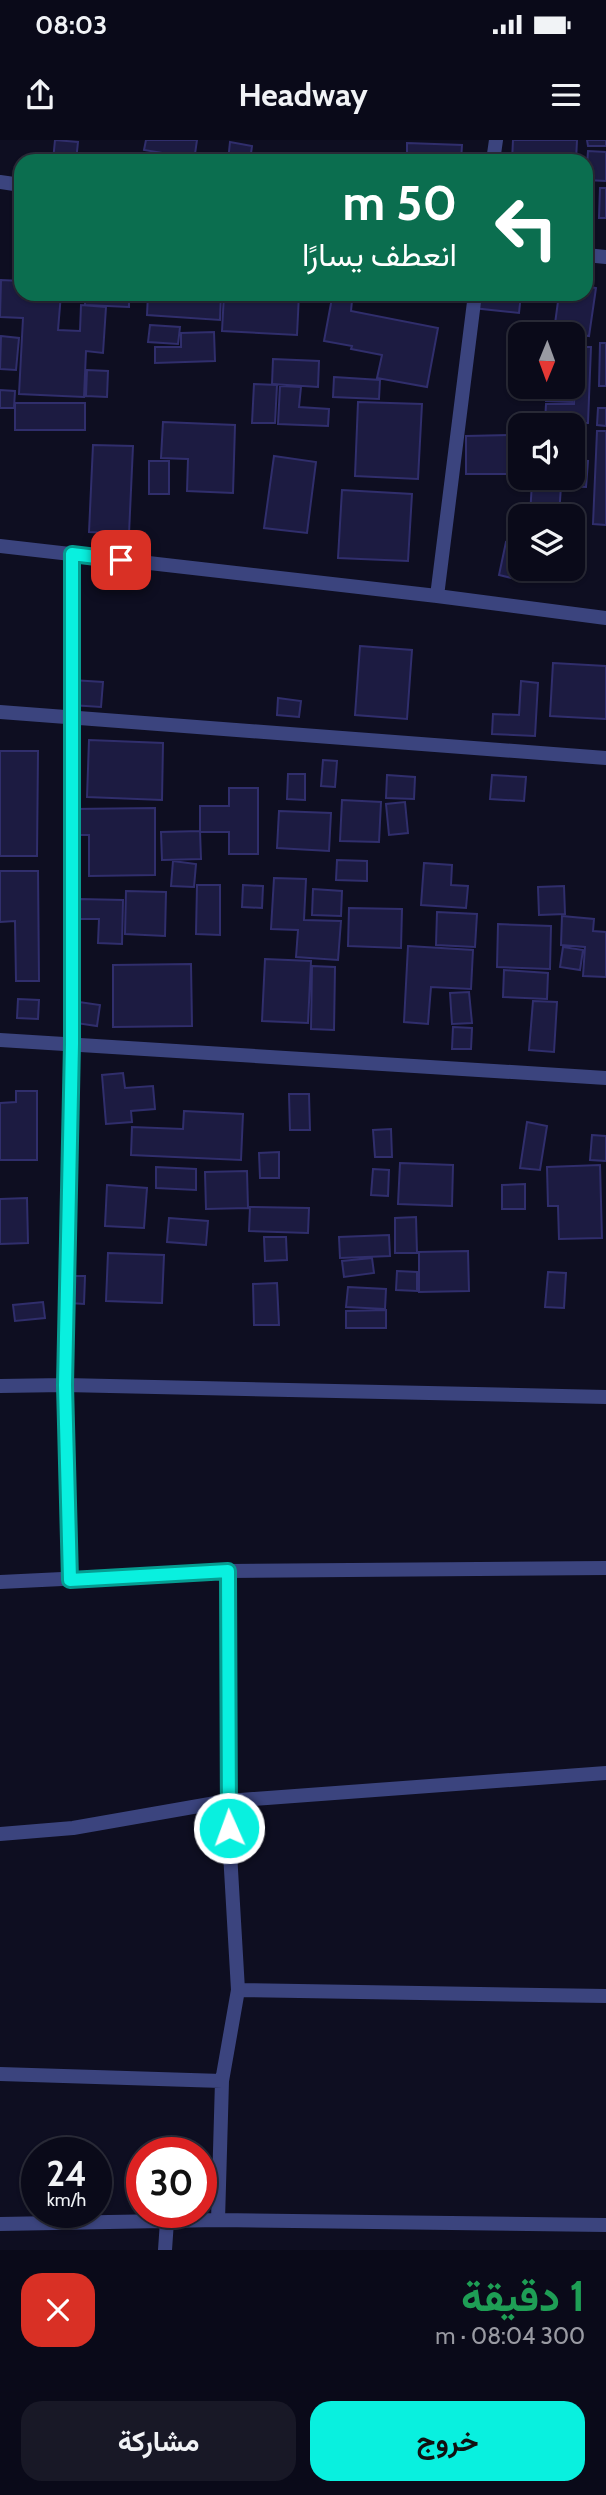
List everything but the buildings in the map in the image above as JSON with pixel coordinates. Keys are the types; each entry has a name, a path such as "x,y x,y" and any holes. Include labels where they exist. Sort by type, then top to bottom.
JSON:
{"street":[{"path":"438,596 474,301"},
{"path":"0,546 606,618"},
{"path":"70,1580 65,1385 72,1044 72,554"},
{"path":"0,712 606,758"},
{"path":"0,1040 606,1078"},
{"path":"0,1386 65,1385 606,1397"},
{"path":"0,1582 228,1571 606,1568"},
{"path":"228,1571 227,1801 238,1990 222,2081 218,2220 606,2225"},
{"path":"0,1834 73,1828 227,1801 606,1773"},
{"path":"238,1990 606,1996"},
{"path":"0,2074 222,2081"},
{"path":"0,2224 126,2222"},
{"path":"165,2250 167,2228"}],"route":[{"path":"121,560 72,554 72,1044 65,1385 70,1580 228,1571 229,1828"}]}
